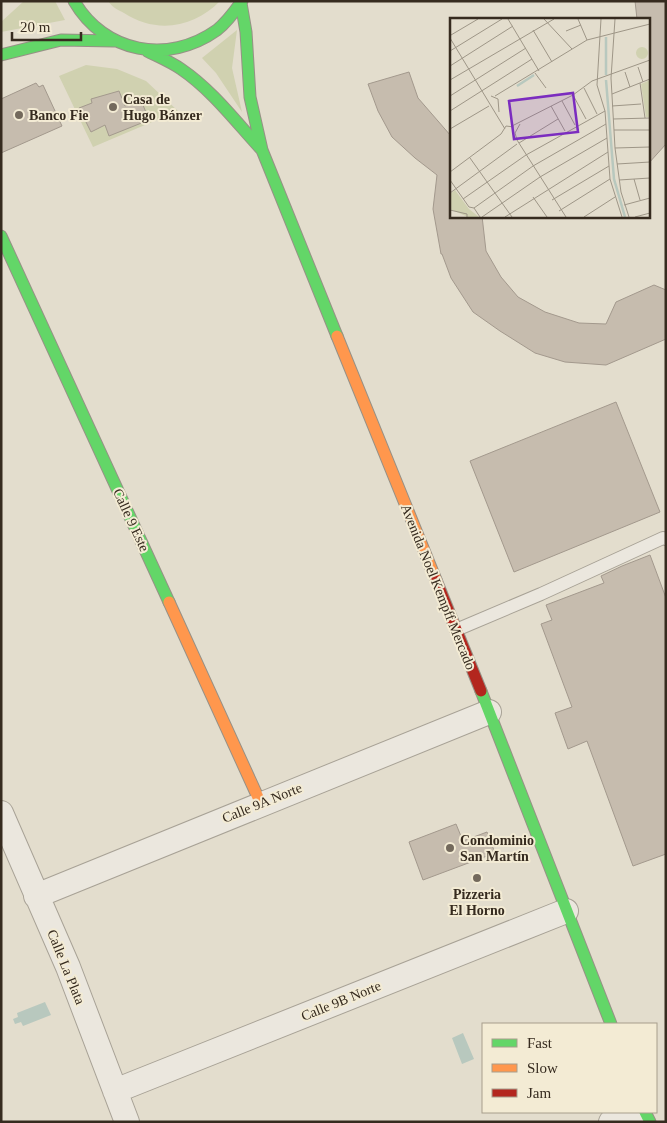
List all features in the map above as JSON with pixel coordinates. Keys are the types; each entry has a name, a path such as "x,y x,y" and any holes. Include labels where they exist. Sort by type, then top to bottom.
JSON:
{"main road":[{"path":"74,1 88,22 114,41"},
{"path":"1,56 61,40 114,41 145,50 173,50 199,41 223,25 242,2"},
{"name":"Avenida Noel Kempff Mercado","path":"242,2 250,97 262,150 489,712 611,1023"},
{"name":"Avenida Noel Kempff Mercado","path":"145,50 173,63 188,73 262,150"},
{"name":"Calle 9 Este","path":"1,236 261,804"}],"street":[{"name":"Calle 9A Norte","path":"36,896 489,712"},
{"name":"Calle La Plata","path":"1,813 68,968 127,1122"},
{"name":"Calle 9B Norte","path":"115,1090 566,911"},
{"path":"611,1122 634,1113"}],"lane":[{"path":"456,630 666,538"}],"green space":[{"path":"24,1 55,1 65,20 1,32 1,22"},
{"path":"108,1 220,1 199,17 187,22 162,26 136,20 115,8"},
{"path":"237,30 232,68 242,112 216,73 202,58"},
{"path":"86,65 117,69 146,81 178,111 93,147 59,76"}],"shaded area":[{"path":"45,1002 51,1015 23,1026 21,1022 15,1024 13,1019 18,1017 17,1013"},
{"path":"463,1033 474,1059 462,1064 452,1038"}],"building":[{"path":"635,1 666,1 666,144 650,162 650,18 637,18"},
{"path":"409,72 418,98 450,135 450,218 482,218 486,251 501,277 518,297 545,312 579,323 606,324 616,302 654,285 666,290 666,339 606,365 565,362 535,353 473,312 451,278 441,254 433,209 437,175 392,137 378,111 368,84"},
{"path":"36,83 39,87 43,85 62,126 1,153 1,99"},
{"name":"Casa de Hugo Bánzer","path":"119,91 125,106 141,100 149,120 109,136 105,125 91,132 79,108 92,103 91,99"},
{"path":"616,402 660,512 514,572 470,461"},
{"path":"650,555 666,598 666,854 633,866 587,741 568,749 555,713 572,707 541,624 552,620 546,605 604,583 601,576"},
{"name":"Condominio San Martín","path":"456,824 463,841 487,832 495,853 423,880 409,842"}],"traffic: fast":[{"path":"74,1 87,19 102,32 120,42 138,48 158,50 178,48 198,41 217,30 242,1"},
{"path":"241,3 246,32 250,97 262,150 337,336"},
{"path":"1,55 61,40 114,41"},
{"path":"147,51 177,66 192,77 223,107 261,149"},
{"path":"1,236 169,602"},
{"path":"481,691 611,1023"},
{"path":"646,1113 650,1122"}],"traffic: slow":[{"path":"337,336 436,580"},
{"path":"169,602 261,804"}],"traffic: jam":[{"path":"436,580 481,691"}],"place":[{"name":"Casa de Hugo Bánzer","path":"113,107"},
{"name":"Banco Fie","path":"19,115"},
{"name":"Condominio San Martín","path":"450,848"},
{"name":"Pizzeria El Horno","path":"477,878"}]}
